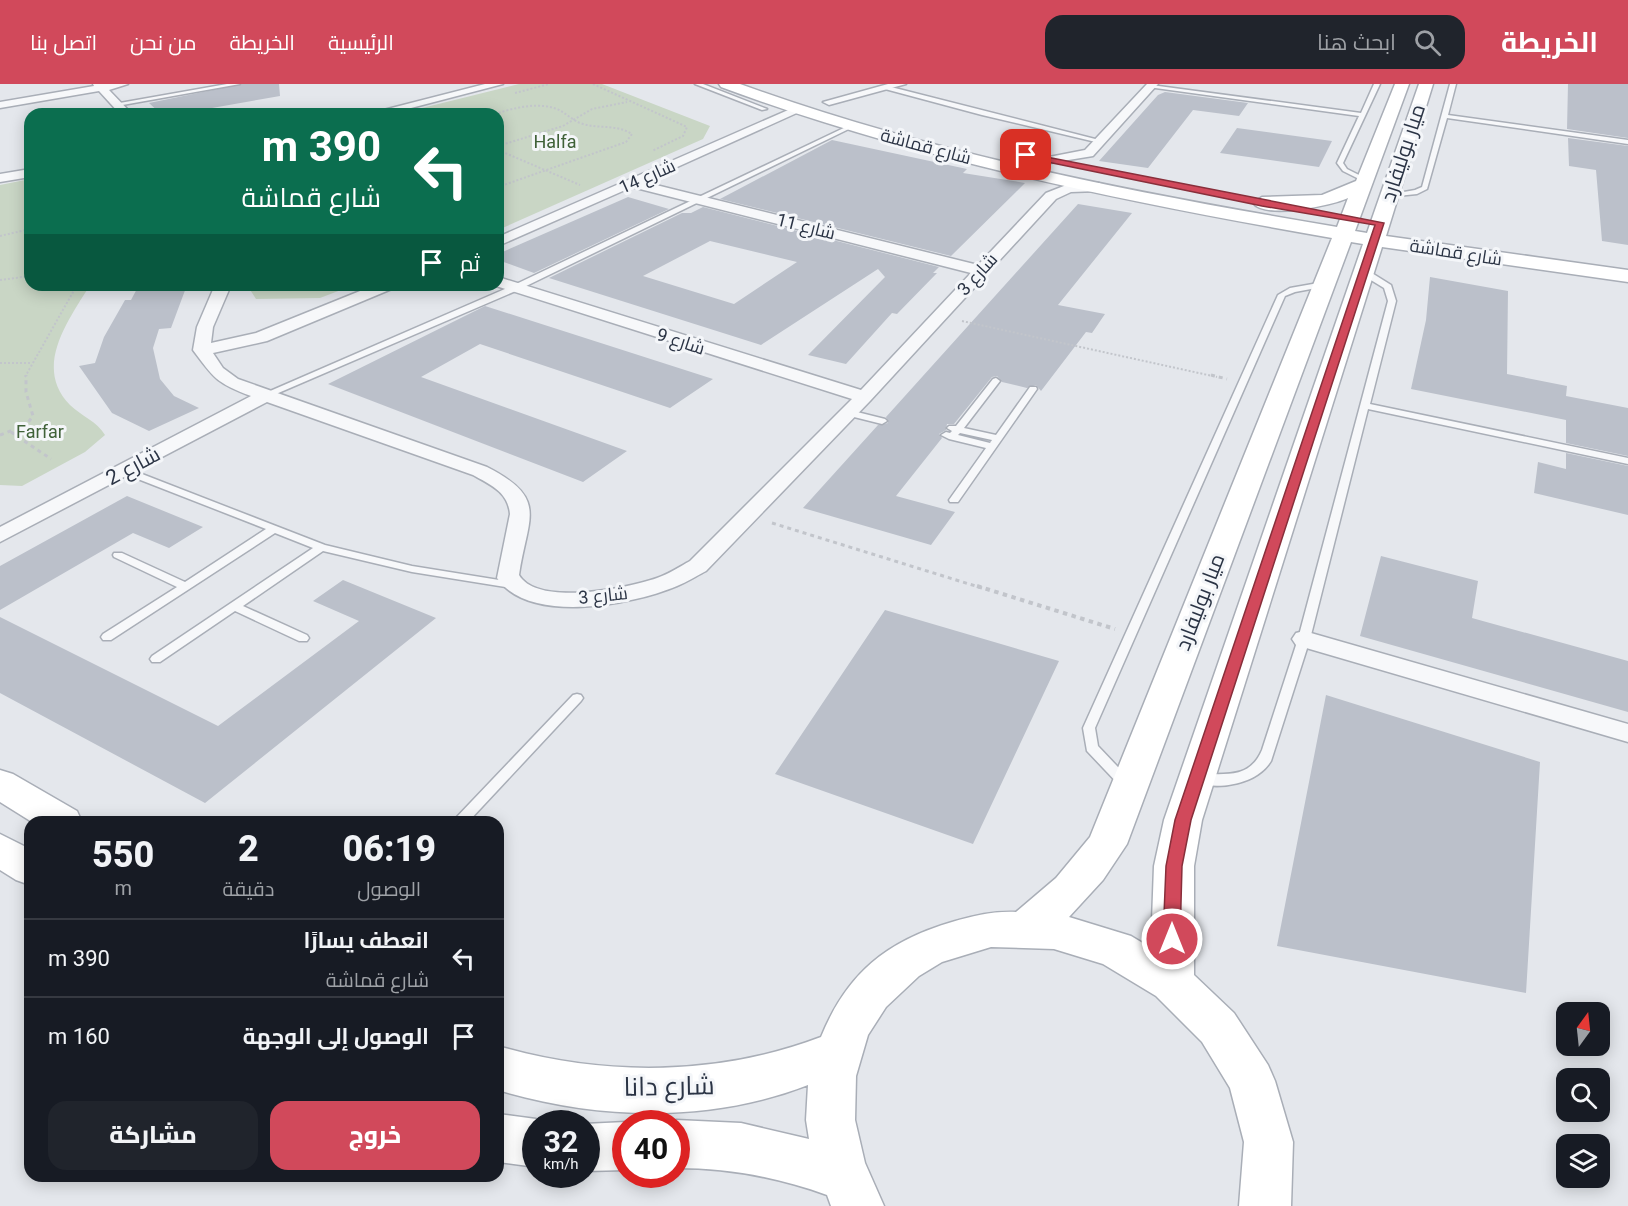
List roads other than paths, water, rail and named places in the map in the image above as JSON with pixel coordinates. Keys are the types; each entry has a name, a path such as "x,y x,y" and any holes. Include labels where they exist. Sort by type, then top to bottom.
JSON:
{"street":[{"path":"0,105 99,86 123,84"},
{"path":"441,84 458,94"},
{"path":"399,108 498,84"},
{"name":"شارع قماشة","path":"774,84 1099,187 1235,214 1338,249"},
{"path":"795,110 824,109 830,105 829,102 901,84"},
{"name":"ميار بوليفارد","path":"1172,981 1174,866 1183,820 1364,272 1374,205 1402,84"},
{"name":"ميار بوليفارد","path":"1027,927 1056,906 1081,882 1107,844 1338,249 1374,205 1426,84"},
{"path":"1051,196 1045,168 1088,159 1100,141 1152,85"},
{"path":"99,86 121,108"},
{"name":"شارع قماشة","path":"732,90 852,126 1045,168 1262,204 1338,249"},
{"name":"شارع 14","path":"504,239 795,110"},
{"path":"0,178 24,173"},
{"name":"شارع 11","path":"632,183 979,270"},
{"name":"شارع 3","path":"512,585 523,594 537,598 556,599 626,594 666,583 698,566 856,406 979,270 1051,196 1069,188 1099,187"},
{"path":"1262,204 1324,202 1343,196 1374,205"},
{"name":"شارع قماشة","path":"1338,249 1374,205"},
{"name":"شارع قماشة","path":"1374,205 1628,258"},
{"name":"شارع قماشة","path":"1374,205 1628,276"},
{"path":"1235,214 1298,235 1326,252 1338,249"},
{"name":"شارع 9","path":"504,284 856,406"},
{"path":"221,291 205,329 201,350 206,362 216,373 232,383 480,471 509,487 518,498 522,510 508,571 512,585"},
{"path":"201,350 261,337 374,291"},
{"name":"شارع 2","path":"5,528 124,470 266,395"},
{"path":"1304,639 1628,733"},
{"path":"0,784 53,816"},
{"path":"0,850 24,865"},
{"path":"850,1190 832,1132 830,1091 837,1052 854,1014 878,982 909,957 945,939 985,929 1027,927 1065,932 1102,942 1138,959 1172,981 1206,1013 1235,1051 1256,1093 1268,1138 1274,1199"},
{"name":"شارع دانا","path":"504,1070 586,1087 661,1089 722,1086 781,1073 837,1052"},
{"path":"504,1139 522,1141"},
{"path":"690,1144 719,1143 781,1153 850,1190"}],"lane":[{"path":"117,104 237,84"},
{"path":"698,84 732,90 764,109"},
{"path":"1377,84 1340,163 1374,205 1425,188 1453,84"},
{"path":"1152,85 1363,115"},
{"path":"887,87 974,111 1100,141"},
{"path":"1444,116 1628,142"},
{"path":"266,395 515,288 852,126"},
{"path":"1129,786 1092,748 1089,728 1282,295 1293,290 1338,249"},
{"path":"1196,779 1234,779 1253,773 1265,763 1304,639 1393,296 1388,287 1364,272"},
{"path":"995,442 951,432 996,381"},
{"path":"954,500 1033,389"},
{"path":"856,406 885,417"},
{"path":"1365,406 1628,461"},
{"path":"124,470 321,547 412,569 512,585"},
{"path":"107,637 274,529"},
{"path":"156,659 321,547"},
{"path":"118,555 185,586"},
{"path":"234,606 303,638"},
{"path":"465,816 577,698"}],"park label":[{"name":"Halfa","path":"555,141"},
{"name":"Farfar","path":"40,431"}]}
